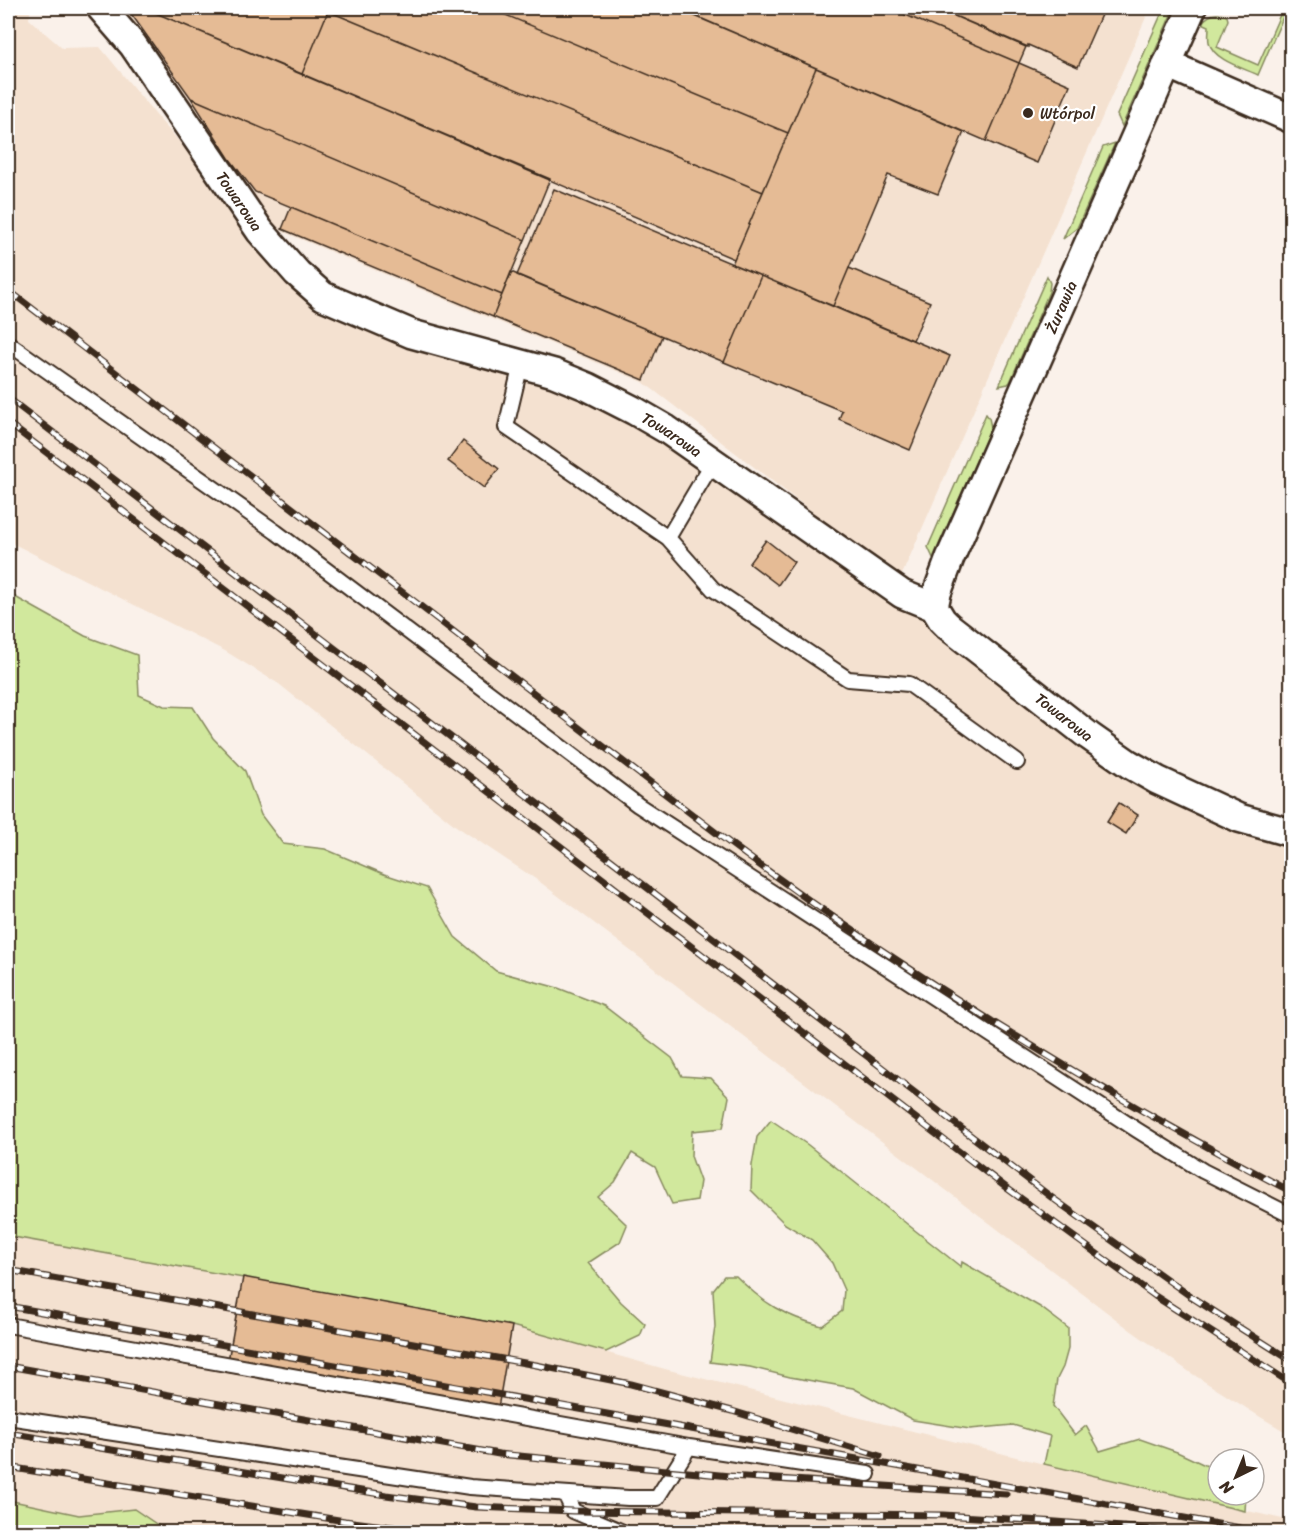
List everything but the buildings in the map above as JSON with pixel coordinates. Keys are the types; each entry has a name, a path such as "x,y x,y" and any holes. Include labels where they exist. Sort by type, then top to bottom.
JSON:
{"street":[{"name":"Towarowa","path":"101,8 133,45 260,231 297,273 323,296 412,334 554,373 635,411 666,429 902,594 934,607 948,626 1089,736 1130,764 1157,780 1229,813 1292,833"},
{"name":"Żurawia","path":"934,607 950,558 1191,8"},
{"path":"1167,64 1292,118"}],"lane":[{"path":"8,344 276,532 638,805 1137,1130 1203,1171 1292,1216"},
{"path":"521,364 506,427 668,538 713,589 848,679 909,684 1017,762"},
{"path":"668,538 713,462"},
{"path":"8,1324 689,1447 868,1474"},
{"path":"8,1417 470,1487 565,1494 657,1498 689,1447"},
{"path":"565,1494 573,1511 623,1533"}],"shaded area":[{"path":"8,8 31,8 29,19 62,48 100,47 160,120 321,298 634,413 924,610 1088,738 1291,836 1291,1435 1191,1373 1129,1329 540,882 456,826 279,684 225,651 8,541"},
{"path":"107,8 1150,8 900,579 643,382 262,223"},
{"path":"8,1236 512,1326 665,1369 1044,1464 1206,1501 1206,1507 1230,1507 1291,1521 1291,1532 71,1532 8,1528"}],"green space":[{"path":"1164,8 1174,8 1122,126 1117,115"},
{"path":"1283,8 1287,8 1258,75 1229,63 1216,54 1209,42 1209,26 1202,23 1213,15 1227,16 1228,20 1217,47 1258,65"},
{"path":"1115,143 1077,228 1063,239 1103,147"},
{"path":"1047,276 1050,283 1049,292 1010,382 999,386"},
{"path":"986,414 991,427 933,558 928,547"},
{"path":"8,593 85,636 137,655 139,695 164,706 193,707 213,738 245,771 261,815 283,844 325,849 384,874 427,888 455,937 496,971 558,988 604,1006 672,1058 682,1076 711,1078 729,1097 723,1128 692,1131 691,1156 700,1181 697,1200 672,1204 655,1167 632,1153 615,1182 598,1197 627,1225 620,1242 588,1263 621,1302 645,1324 640,1336 606,1352 512,1326 8,1236"},
{"path":"771,1120 808,1145 961,1267 962,1262 1040,1307 1068,1328 1068,1349 1057,1379 1053,1406 1075,1435 1086,1426 1100,1451 1140,1439 1206,1465 1206,1502 1044,1464 1050,1436 1013,1425 970,1429 913,1420 853,1388 790,1377 750,1367 710,1362 715,1327 713,1290 724,1276 736,1276 775,1308 822,1326 842,1311 844,1290 832,1263 812,1240 785,1224 751,1190 752,1165 757,1137"},
{"path":"8,1500 79,1515 134,1509 168,1532 8,1532"},
{"path":"1228,1507 1245,1507 1245,1511"}],"railway":[{"path":"8,290 787,885 927,980 1070,1069 1292,1192"},
{"path":"8,398 1051,1197 1193,1298 1292,1361"},
{"path":"8,423 1008,1189 1155,1296 1292,1384"},
{"path":"8,1270 631,1384 732,1411 880,1456"},
{"path":"8,1306 1262,1532"},
{"path":"8,1366 499,1454 730,1476 1006,1494"},
{"path":"8,1433 386,1495 476,1507 573,1511 943,1515 1188,1532"},
{"path":"8,1467 345,1521 431,1532"}],"place":[{"name":"Wtórpol","path":"1028,113"}]}
